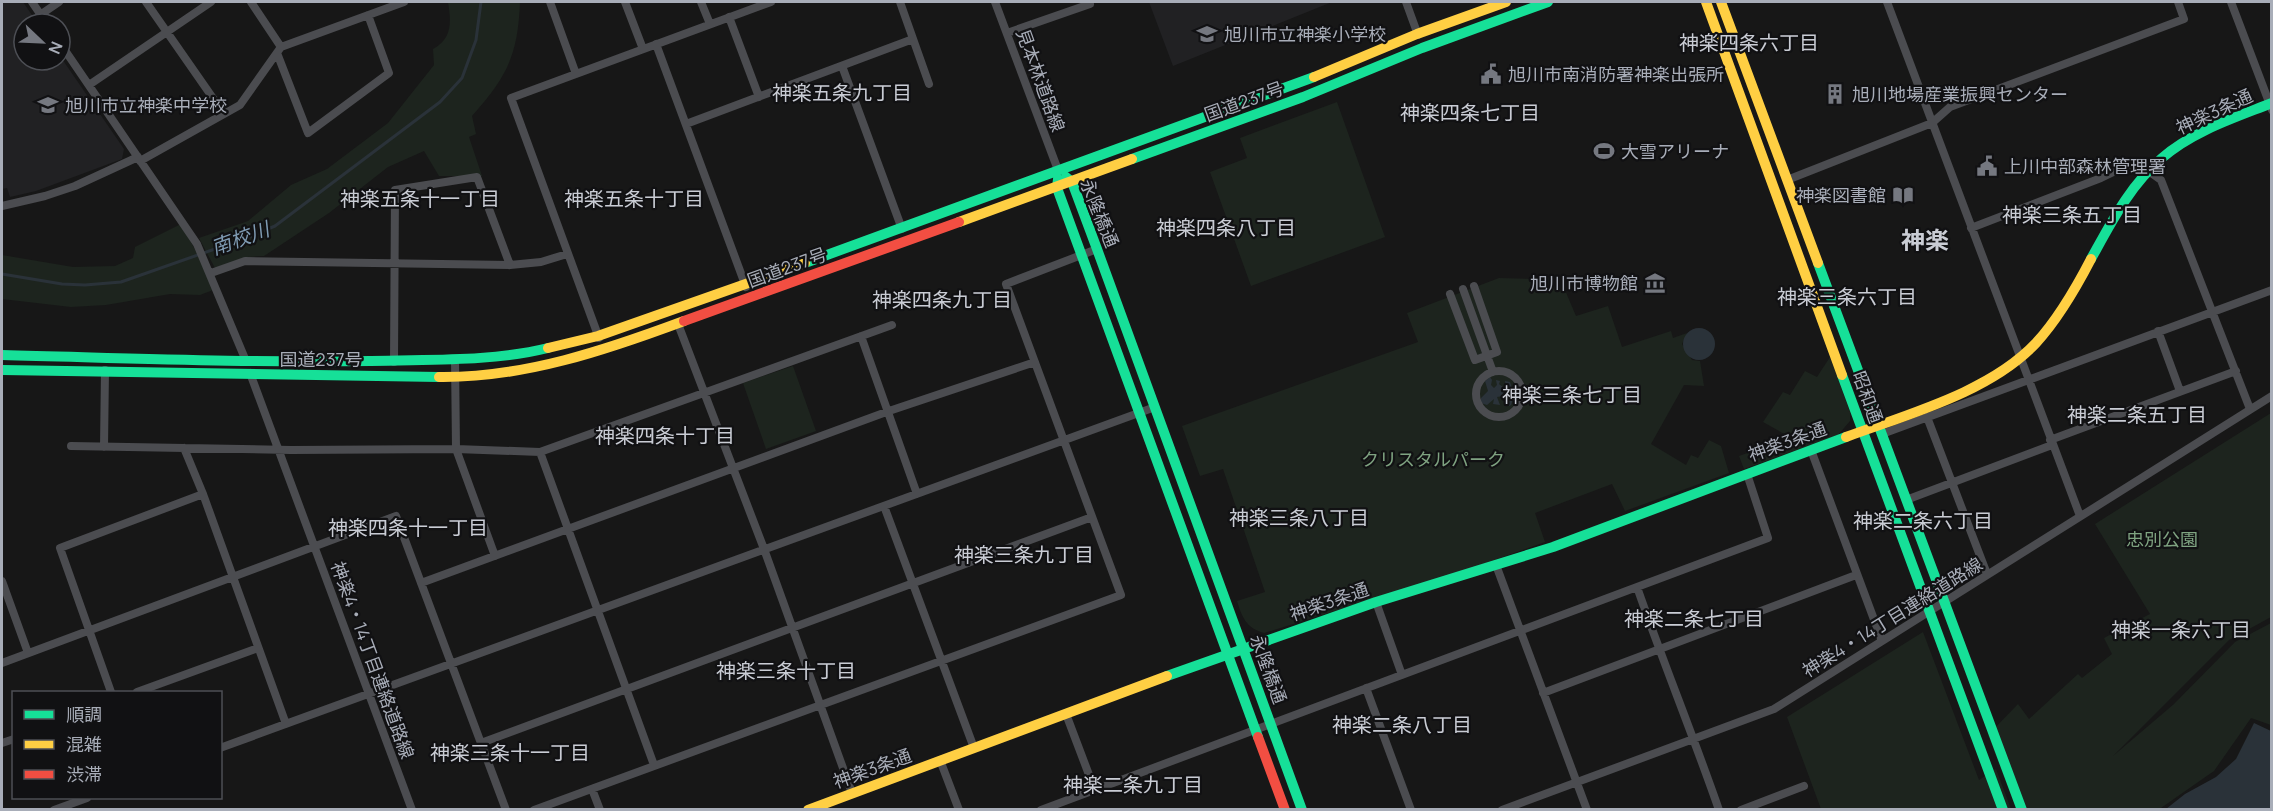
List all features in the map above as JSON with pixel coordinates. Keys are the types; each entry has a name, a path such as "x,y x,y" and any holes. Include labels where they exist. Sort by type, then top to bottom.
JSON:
{"main road":[{"name":"国道237号","path":"2,355 246,361 455,359 527,353 598,336 746,285 1298,83 1417,34 1506,2"},
{"name":"国道237号","path":"2,370 456,377 535,367 603,351 1057,188 1303,97 1422,48 1548,2"},
{"name":"昭和通","path":"1706,2 1928,612 2002,806"},
{"name":"昭和通","path":"1721,2 2022,810"},
{"name":"神楽3条通","path":"808,810 1227,654 1376,602 1553,547 1863,431 1880,430 1945,400 1997,374 2019,359 2052,326 2076,289 2115,214 2149,170 2168,153 2202,131 2271,105"},
{"name":"永隆橋通","path":"1058,170 1072,182 1302,810"},
{"name":"永隆橋通","path":"1058,170 1057,188 1285,810"}],"street":[{"path":"44,12 59,2"},
{"path":"146,2 224,114"},
{"path":"89,85 211,2"},
{"path":"251,2 279,50 308,133 389,73 368,15"},
{"path":"2,206 75,186 139,159 240,105 279,50 404,2"},
{"path":"550,2 576,74"},
{"path":"625,2 643,49"},
{"path":"701,2 710,24"},
{"path":"603,351 511,98 771,2"},
{"path":"900,2 929,84"},
{"name":"見本林道路線","path":"995,2 1058,170"},
{"path":"1007,33 1089,2"},
{"path":"1406,2 1422,48"},
{"path":"1887,2 2019,359 2080,516"},
{"path":"1787,180 1932,123 1950,107 2184,19 2178,2"},
{"path":"2231,2 2271,105"},
{"path":"729,17 759,97"},
{"path":"686,124 913,39"},
{"path":"656,44 750,298"},
{"name":"神楽4・14丁目連絡道路線","path":"72,60 199,248 211,273 279,449 412,810"},
{"path":"842,66 906,242"},
{"path":"1971,228 2101,178 2130,164 2140,165 2149,170 2161,180 2250,409"},
{"path":"394,375 395,190 477,177 510,265"},
{"path":"534,810 1121,595 1006,284 1097,249"},
{"path":"211,273 245,261 510,265 541,262 567,254"},
{"path":"1450,294 1475,360 1497,352 1474,286"},
{"path":"1463,290 1493,372"},
{"path":"1880,430 1927,417 2271,290"},
{"path":"673,311 764,549 852,793"},
{"path":"71,446 456,449 540,452 892,325"},
{"path":"2158,331 2181,391"},
{"path":"861,336 917,494"},
{"path":"104,447 105,357"},
{"path":"455,359 456,449 495,556"},
{"path":"421,584 889,411 1035,362"},
{"path":"1906,500 2236,371"},
{"path":"1493,372 1507,372 1514,376 1522,388 1522,396 1516,411 1501,418 1486,414 1476,401 1475,394 1480,380 1493,372"},
{"name":"神楽4・14丁目連絡道路線","path":"1502,810 1774,709 2271,396"},
{"path":"222,747 1155,407"},
{"path":"1927,417 1988,574"},
{"path":"184,448 203,494 286,724"},
{"path":"1811,450 1882,641"},
{"path":"540,452 654,765"},
{"path":"1042,809 1768,538 1746,474"},
{"path":"110,691 60,548 203,494"},
{"path":"884,506 974,748"},
{"path":"2,663 396,516 506,810"},
{"path":"481,743 1092,517"},
{"path":"1496,565 1587,810"},
{"path":"1543,693 1856,575"},
{"path":"2,581 28,653"},
{"path":"1637,587 1719,810"},
{"path":"1376,602 1402,675"},
{"path":"142,691 258,648"},
{"path":"1366,688 1411,810"},
{"path":"1066,714 1094,788"},
{"path":"940,760 959,810"},
{"path":"1741,810 1804,786"},
{"path":"592,789 600,810"},
{"path":"54,810 84,799"}],"shaded area":[{"name":"旭川市立神楽中学校","path":"2,2 23,2 30,12 12,12 12,72 71,72 124,149 122,159 36,191 10,197 7,188 2,189"},
{"name":"旭川市立神楽小学校","path":"1149,2 1332,2 1173,66"},
{"path":"1699,328 1711,332 1715,344 1711,356 1699,360 1687,356 1683,344 1687,332"},
{"path":"1490,377 1494,388 1497,385 1496,380 1500,381 1499,384 1505,389 1505,381 1510,382 1512,388 1505,395 1513,399 1511,405 1509,406 1508,400 1503,396 1497,397 1500,405 1493,404 1494,399 1487,405 1481,403 1481,398 1488,391 1485,381"},
{"path":"2254,723 2271,731 2271,809 2166,809 2185,794 2216,777 2236,759"}],"green space":[{"path":"448,2 520,2 517,37 508,64 494,89 472,116 476,134 469,137 482,176 439,176 424,151 388,167 329,213 264,256 247,257 215,268 199,238 248,221 291,185 327,169 388,123 434,65 433,49 444,40 449,28"},
{"path":"1337,102 1385,237 1251,286 1210,172 1247,158 1240,138"},
{"path":"181,224 208,273 213,290 200,295 170,294 106,305 71,307 2,299 2,255 73,267 115,266 133,258 135,247"},
{"name":"クリスタルパーク","path":"1559,276 1576,316 1608,306 1622,347 1671,331 1673,338 1687,333 1682,344 1692,360 1700,361 1704,386 1684,385 1651,444 1686,465 1691,455 1698,458 1709,440 1721,446 1729,473 1625,511 1612,484 1535,513 1545,542 1472,568 1264,633 1249,625 1237,601 1265,592 1223,469 1200,476 1182,426 1418,342 1407,313 1499,278 1539,279"},
{"path":"1830,357 1850,412 1850,421 1838,435 1744,469 1739,456 1782,441 1786,435 1763,422 1783,392 1790,395 1805,371 1817,377"},
{"path":"793,366 816,431 766,449 743,383"},
{"name":"忠別公園","path":"2271,413 2271,617 2229,640 2113,756 2174,704 2235,642 2271,623 2271,725 2251,718 2214,771 2158,810 2016,809 1988,735 2018,704 2029,719 2078,674 2082,678 2112,654 2104,638 2150,614 2095,524"},
{"path":"1923,632 1979,780 1996,769 2011,809 1821,809 1787,717"}],"waterway":[{"name":"南校川","path":"2,274 62,284 121,282 275,226 440,102 462,78 476,40 481,2"}],"traffic: fast":[{"path":"1132,159 1303,97 1422,48 1548,2"},
{"path":"805,263 1314,77"},
{"path":"2091,259 2131,192 2162,158 2200,133 2272,103"},
{"path":"1066,177 1072,182 1097,249 1302,810"},
{"path":"1058,179 1057,188 1258,737"},
{"path":"1818,263 2022,810"},
{"path":"2,355 233,361 371,361 483,358 548,348"},
{"path":"2,370 439,377"},
{"path":"1842,375 2003,810"},
{"path":"1167,676 1376,602 1553,547 1846,437"}],"traffic: slow":[{"path":"1314,77 1417,34 1506,2"},
{"path":"1706,2 1842,375"},
{"path":"1721,2 1818,263"},
{"path":"959,222 1132,159"},
{"path":"1846,437 1947,400 1996,375 2017,360 2036,343 2060,313 2091,259"},
{"path":"548,348 598,336 805,263"},
{"path":"439,377 502,373 564,360 595,352 684,321"},
{"path":"808,810 1167,676"}],"traffic: jam":[{"path":"684,321 959,222"},
{"path":"1258,737 1285,810"}],"place":[{"name":"旭川市立神楽小学校","path":"1207,34"},
{"name":"旭川市南消防署神楽出張所","path":"1491,74"},
{"name":"旭川地場産業振興センター","path":"1835,94"},
{"name":"旭川市立神楽中学校","path":"48,105"},
{"name":"大雪アリーナ","path":"1604,151"},
{"name":"上川中部森林管理署","path":"1987,166"},
{"name":"神楽図書館","path":"1903,195"},
{"name":"旭川市博物館","path":"1655,283"}],"district":[{"name":"神楽四条六丁目","path":"1749,42"},
{"name":"神楽五条九丁目","path":"842,92"},
{"name":"神楽四条七丁目","path":"1470,112"},
{"name":"神楽五条十一丁目","path":"420,198"},
{"name":"神楽五条十丁目","path":"634,198"},
{"name":"神楽三条五丁目","path":"2072,214"},
{"name":"神楽四条八丁目","path":"1226,227"},
{"name":"神楽","path":"1925,239"},
{"name":"神楽三条六丁目","path":"1847,296"},
{"name":"神楽四条九丁目","path":"942,299"},
{"name":"神楽三条七丁目","path":"1572,394"},
{"name":"神楽二条五丁目","path":"2137,414"},
{"name":"神楽四条十丁目","path":"665,435"},
{"name":"神楽三条八丁目","path":"1299,517"},
{"name":"神楽二条六丁目","path":"1923,520"},
{"name":"神楽四条十一丁目","path":"408,527"},
{"name":"神楽三条九丁目","path":"1024,554"},
{"name":"神楽二条七丁目","path":"1694,618"},
{"name":"神楽一条六丁目","path":"2181,629"},
{"name":"神楽三条十丁目","path":"786,670"},
{"name":"神楽二条八丁目","path":"1402,724"},
{"name":"神楽三条十一丁目","path":"510,752"},
{"name":"神楽二条九丁目","path":"1133,784"}]}
